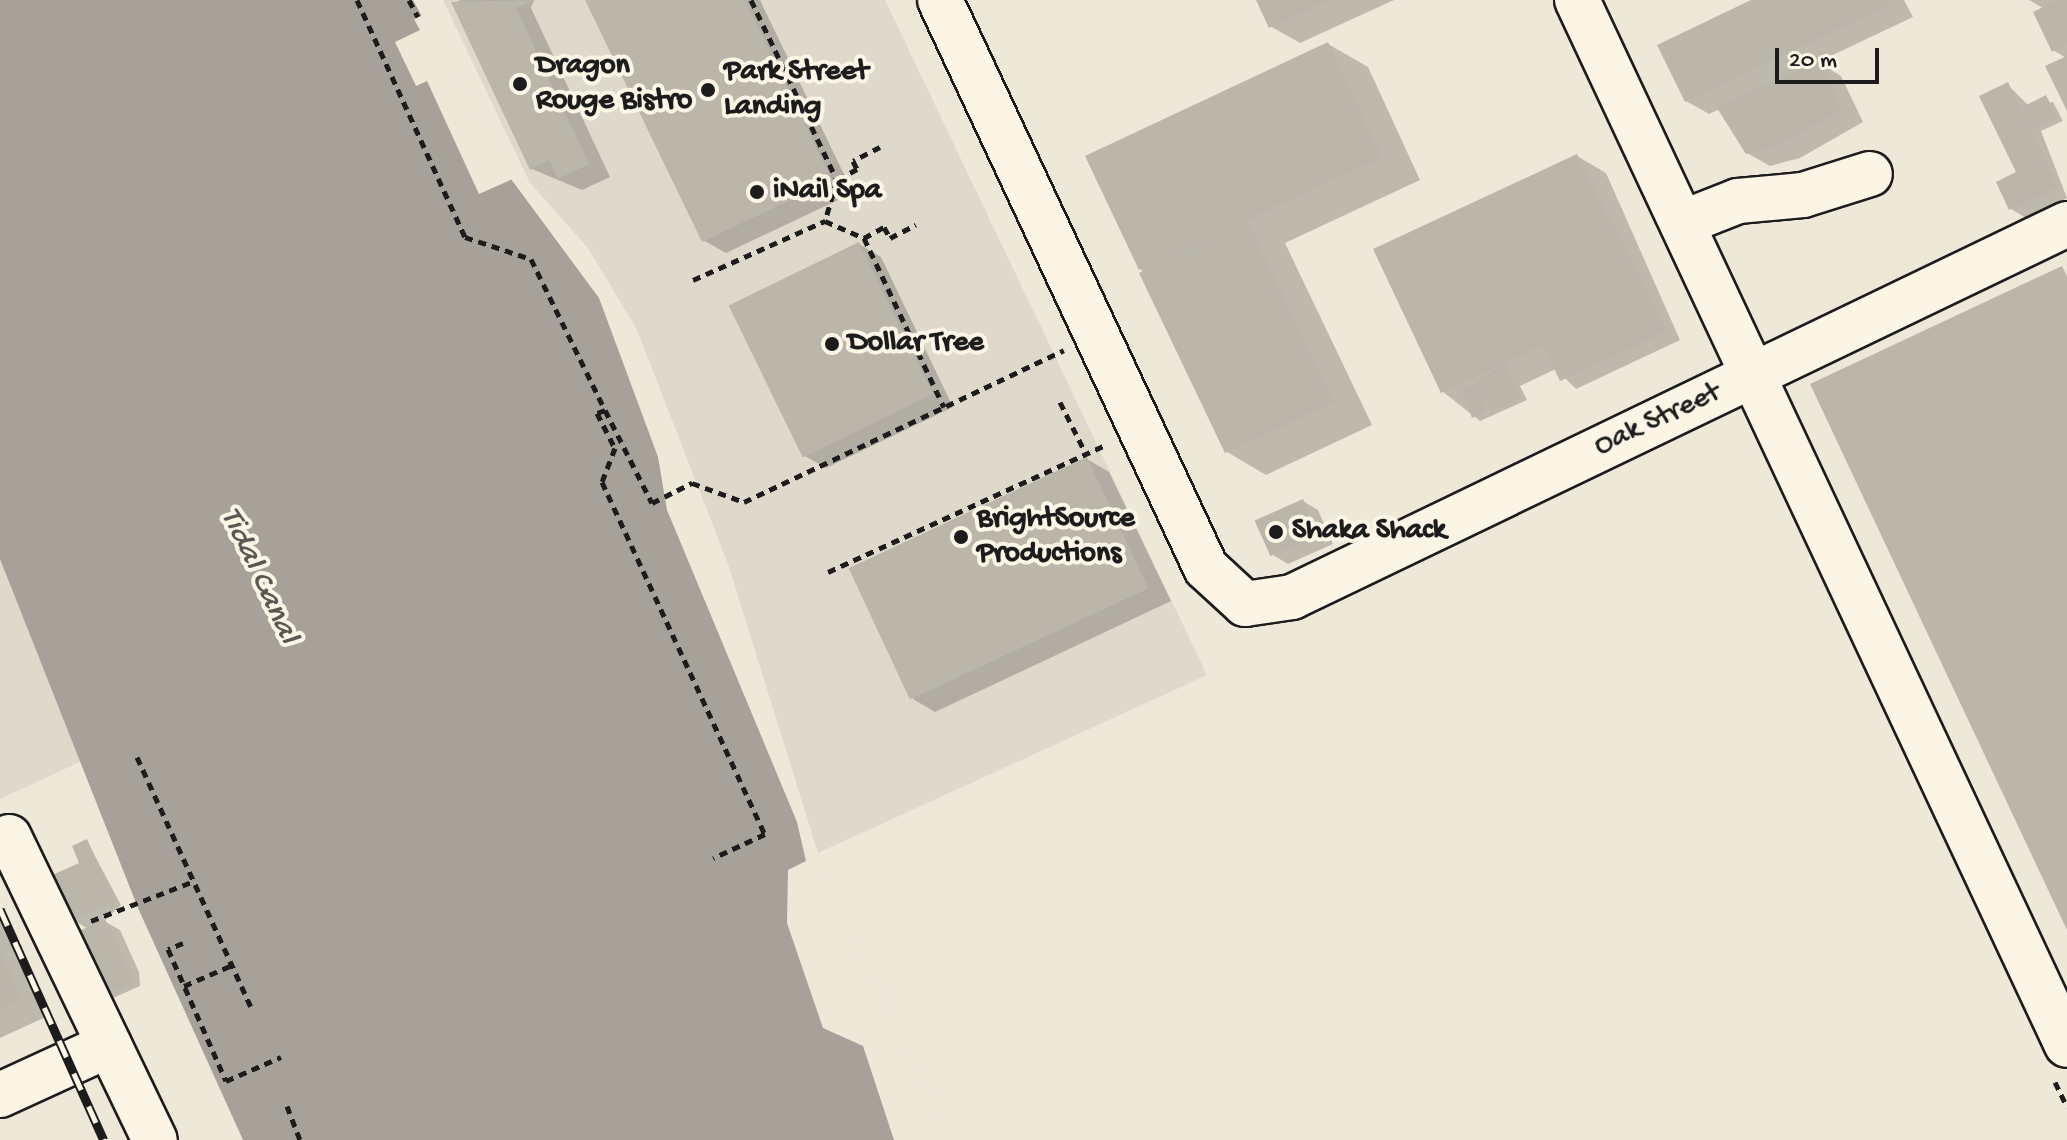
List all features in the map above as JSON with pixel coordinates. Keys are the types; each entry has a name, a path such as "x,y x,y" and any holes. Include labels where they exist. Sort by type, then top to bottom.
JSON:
{"street":[{"path":"940,0 1141,427"},
{"path":"1577,0 1751,377 2067,1045"},
{"path":"1682,223 1738,201 1803,195 1870,174"},
{"name":"Oak Street","path":"1141,427 1206,568 1245,604 1292,597 2067,224"},
{"path":"9,837 155,1140"},
{"path":"0,1095 109,1045"}],"path":[{"path":"357,0 465,237 531,259 652,503 692,483 744,502 1098,334"},
{"path":"409,0 418,17"},
{"path":"751,0 837,180 825,221"},
{"path":"837,180 857,169 853,161 880,147"},
{"path":"693,280 825,221 864,238 944,407"},
{"path":"864,238 884,227 890,238 916,225"},
{"path":"1060,402 1086,454"},
{"path":"605,410 597,413 615,448 602,482 765,834 713,858"},
{"path":"828,572 1141,427"},
{"path":"137,757 253,1011"},
{"path":"57,936 138,908 194,881"},
{"path":"183,943 168,949 226,1081 281,1057"},
{"path":"184,986 232,965"},
{"path":"287,1106 300,1140"}],"shaded area":[{"name":"Park Street Landing","path":"443,0 885,0 1207,675 818,853 728,564 637,330 588,248 530,183"},
{"path":"0,559 84,760 0,799"}],"water":[{"name":"Tidal Canal","path":"0,0 413,0 511,179 599,298 658,457 667,510 797,822 809,874 949,1140 243,1140 138,908 0,559"}],"pier":[{"path":"426,14 515,178 479,194 427,81 416,86 395,42 420,30 414,19"},
{"path":"810,859 891,1006 953,1140 894,1140 863,1046 823,1028 787,923 788,870"}],"building":[{"name":"Dragon Rouge Bistro","path":"536,0 516,8 589,164 558,179 549,160 530,170 451,2"},
{"name":"Park Street Landing","path":"585,0 745,0 832,180 702,242"},
{"path":"1256,0 1329,0 1269,28"},
{"path":"1751,0 1889,0 1891,4 1685,102 1657,45"},
{"path":"2058,0 2067,0 2067,44 2052,52 2033,12"},
{"path":"1328,42 1382,157 1247,220 1334,402 1225,453 1139,273 1222,233 1139,270 1085,156"},
{"path":"2067,56 2067,111 2045,66"},
{"path":"1819,60 1842,109 1777,146 1746,154 1717,108"},
{"path":"2008,82 2058,187 2009,210 1996,182 2016,172 1979,96"},
{"path":"2046,95 2057,117 2033,130 2022,107"},
{"path":"1577,154 1667,331 1560,381 1543,345 1441,393 1373,249"},
{"path":"859,242 933,394 803,457 729,306"},
{"path":"2062,266 2067,276 2067,930 1810,384"},
{"path":"1505,364 1521,396 1492,413 1477,385 1487,412 1472,418 1462,391"},
{"path":"1087,457 1148,588 910,700 849,568"},
{"path":"1303,499 1319,535 1270,556 1255,521"},
{"path":"87,839 115,901 70,921 50,876 79,863 72,846"},
{"path":"105,919 134,982 104,995 75,933"},
{"path":"0,953 22,998 0,1009"}],"railway":[{"path":"0,909 104,1140"}],"place":[{"name":"Dragon Rouge Bistro","path":"520,84"},
{"name":"Park Street Landing","path":"708,90"},
{"name":"iNail Spa","path":"757,192"},
{"name":"Dollar Tree","path":"832,344"},
{"name":"Shaka Shack","path":"1276,532"},
{"name":"BrightSource Productions","path":"961,537"}]}
